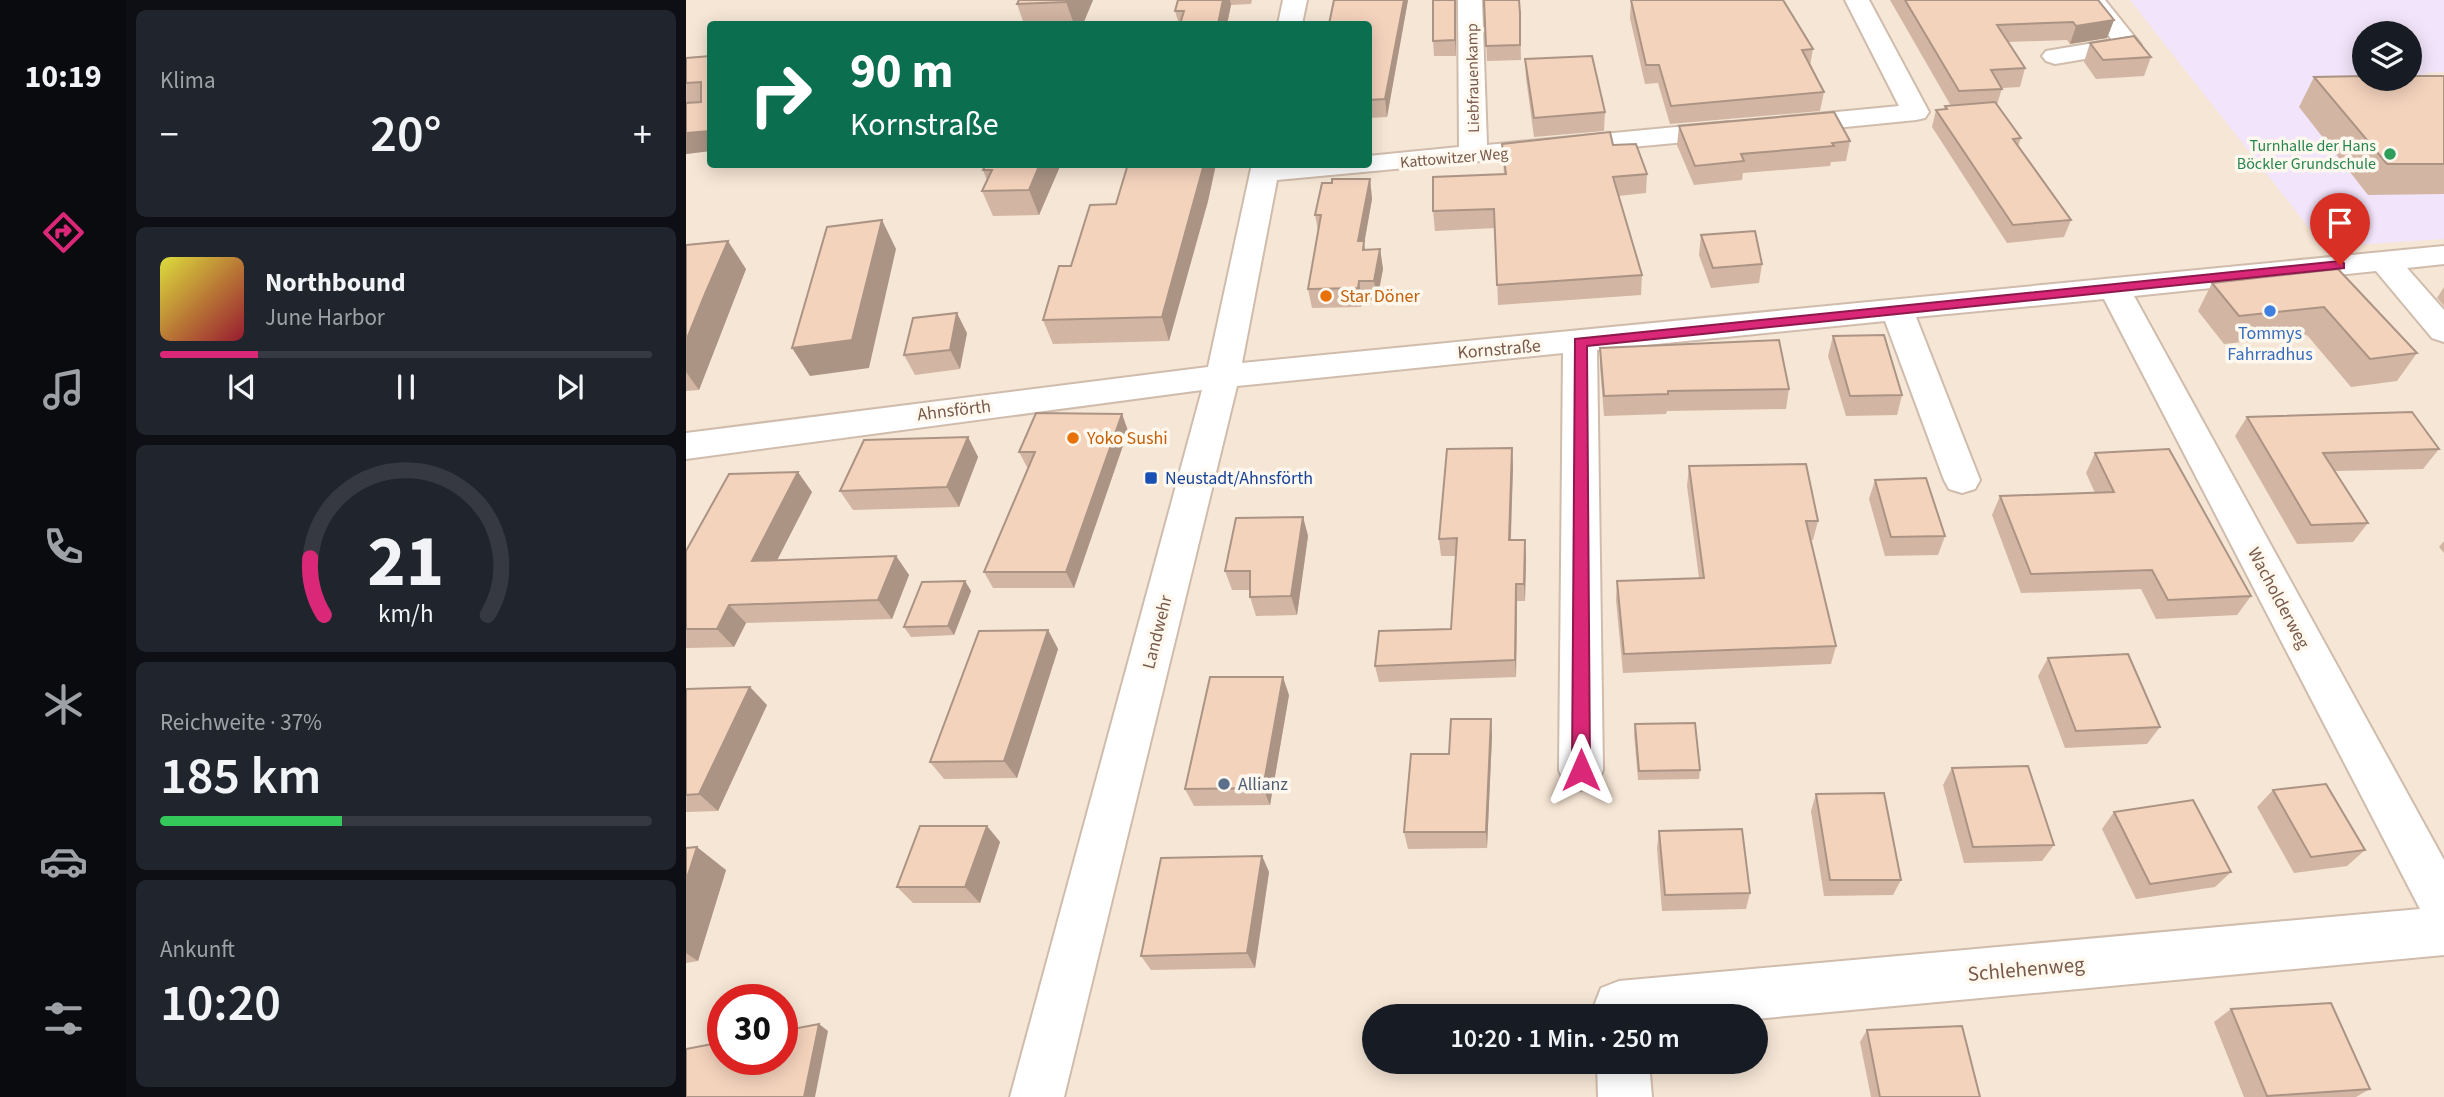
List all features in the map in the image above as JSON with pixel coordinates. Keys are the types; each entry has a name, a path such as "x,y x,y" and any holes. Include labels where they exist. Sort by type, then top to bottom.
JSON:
{"street":[{"path":"1290,21 1294,0"},
{"name":"Liebfrauenkamp","path":"1470,0 1473,155"},
{"name":"Kattowitzer Weg","path":"1372,164 1916,112 1857,0"},
{"path":"2055,56 2129,45 2093,0"},
{"path":"1265,169 1284,168"},
{"name":"Landwehr","path":"1037,1097 1223,376 1265,169"},
{"name":"Kornstraße","path":"1223,376 2444,255"},
{"path":"2383,260 2444,331"},
{"name":"Wacholderweg","path":"2114,288 2444,907"},
{"path":"1897,310 1962,480"},
{"path":"1580,342 1581,770"},
{"name":"Ahnsförth","path":"686,446 1223,376"},
{"name":"Schlehenweg","path":"1692,1004 2444,931"},
{"path":"1624,1074 1625,1097"}],"shaded area":[{"path":"686,0 2444,0 2444,1097 686,1097"},
{"path":"2130,0 2444,0 2444,72 2424,73 2444,94 2444,239 2324,247"}],"building":[{"path":"1019,0 1067,0 1017,4"},
{"path":"1178,0 1223,0 1219,21 1181,21 1184,11 1175,11"},
{"path":"1334,0 1404,0 1385,99 1372,100 1372,21 1330,21"},
{"path":"1433,0 1455,0 1455,40 1433,41"},
{"path":"1484,0 1519,0 1520,45 1486,46"},
{"path":"1631,0 1783,0 1813,49 1802,50 1824,92 1671,106 1659,65 1646,65"},
{"path":"1905,0 2098,0 2114,20 2076,26 2073,22 1997,25 2025,68 1991,70 2002,89 1959,91"},
{"path":"2134,36 2151,57 2103,60 2090,43"},
{"path":"707,56 707,131 686,133 686,103 701,102 701,82 686,83 686,58"},
{"path":"1592,56 1605,112 1534,118 1525,59"},
{"path":"2352,76 2352,91 2422,91 2422,76 2444,76 2444,164 2387,164 2314,77"},
{"path":"1995,102 2021,138 2013,139 2071,220 2013,225 1936,110 1947,109 1945,106"},
{"path":"1834,112 1850,141 1832,143 1834,146 1741,154 1744,161 1695,166 1679,126"},
{"path":"1610,132 1613,145 1636,144 1647,174 1613,177 1642,275 1497,285 1494,209 1433,211 1433,177 1506,174 1502,144"},
{"path":"1038,168 1029,190 982,191 992,170 983,170"},
{"path":"1127,168 1203,168 1162,317 1043,320 1059,266 1071,266 1090,205 1116,204"},
{"path":"1332,179 1370,179 1358,241 1364,241 1363,250 1380,249 1374,281 1359,281 1358,288 1308,289 1321,215 1315,215 1322,183 1332,183"},
{"path":"882,220 852,340 792,348 827,227"},
{"path":"1755,231 1762,264 1713,268 1701,235"},
{"path":"728,241 705,294 686,341 686,245"},
{"path":"2338,269 2417,353 2370,359 2324,307 2239,316 2212,283"},
{"path":"957,313 950,350 904,355 913,318"},
{"path":"1884,335 1902,395 1850,396 1833,336"},
{"path":"1779,340 1789,389 1668,391 1668,394 1604,396 1600,348"},
{"path":"2412,412 2439,449 2323,453 2368,523 2311,525 2247,417"},
{"path":"1036,413 1122,414 1066,572 984,572 1035,452 1019,452"},
{"path":"968,437 947,487 840,491 864,440"},
{"path":"1512,448 1509,540 1525,540 1524,584 1516,584 1515,660 1375,666 1379,631 1451,629 1457,538 1439,539 1447,449"},
{"path":"2169,449 2251,596 2168,600 2152,570 2031,574 2000,496 2114,492 2095,453"},
{"path":"1806,464 1818,521 1806,521 1836,646 1624,654 1617,581 1704,578 1689,466"},
{"path":"798,472 752,561 896,556 878,600 729,605 717,629 686,629 686,551 729,474"},
{"path":"1926,478 1945,536 1891,537 1875,480"},
{"path":"1303,517 1291,596 1250,597 1250,571 1225,571 1236,518"},
{"path":"965,581 948,626 904,627 922,582"},
{"path":"1048,630 1004,761 930,762 979,631"},
{"path":"2128,654 2160,727 2076,731 2048,658"},
{"path":"1210,677 1283,677 1263,788 1185,789"},
{"path":"750,687 699,794 686,795 686,689"},
{"path":"1451,719 1491,719 1486,832 1404,832 1411,754 1449,754"},
{"path":"1695,723 1700,770 1639,771 1635,724"},
{"path":"2028,766 2054,845 1973,847 1952,768"},
{"path":"2326,784 2365,850 2311,857 2273,790"},
{"path":"1884,793 1901,880 1830,880 1816,794"},
{"path":"2193,800 2231,872 2150,884 2114,812"},
{"path":"920,826 987,826 965,887 897,887"},
{"path":"1742,829 1750,893 1665,895 1659,831"},
{"path":"697,847 686,881 686,848"},
{"path":"1262,856 1247,953 1141,956 1161,858"},
{"path":"2331,1003 2370,1089 2267,1096 2231,1009"},
{"path":"819,1024 804,1097 686,1097 686,1049 707,1045 707,1075 798,1075 798,1028"},
{"path":"1962,1026 1980,1097 1880,1097 1867,1030"}],"place":[{"name":"Turnhalle der Hans Böckler Grundschule","path":"2390,154"},
{"name":"Star Döner","path":"1326,296"},
{"name":"Tommys Fahrradhus","path":"2270,311"},
{"name":"Yoko Sushi","path":"1073,438"},
{"name":"Neustadt/Ahnsförth","path":"1151,478"},
{"name":"Allianz","path":"1224,784"}],"route":[{"path":"1581,770 1580,342 2340,265"}]}
